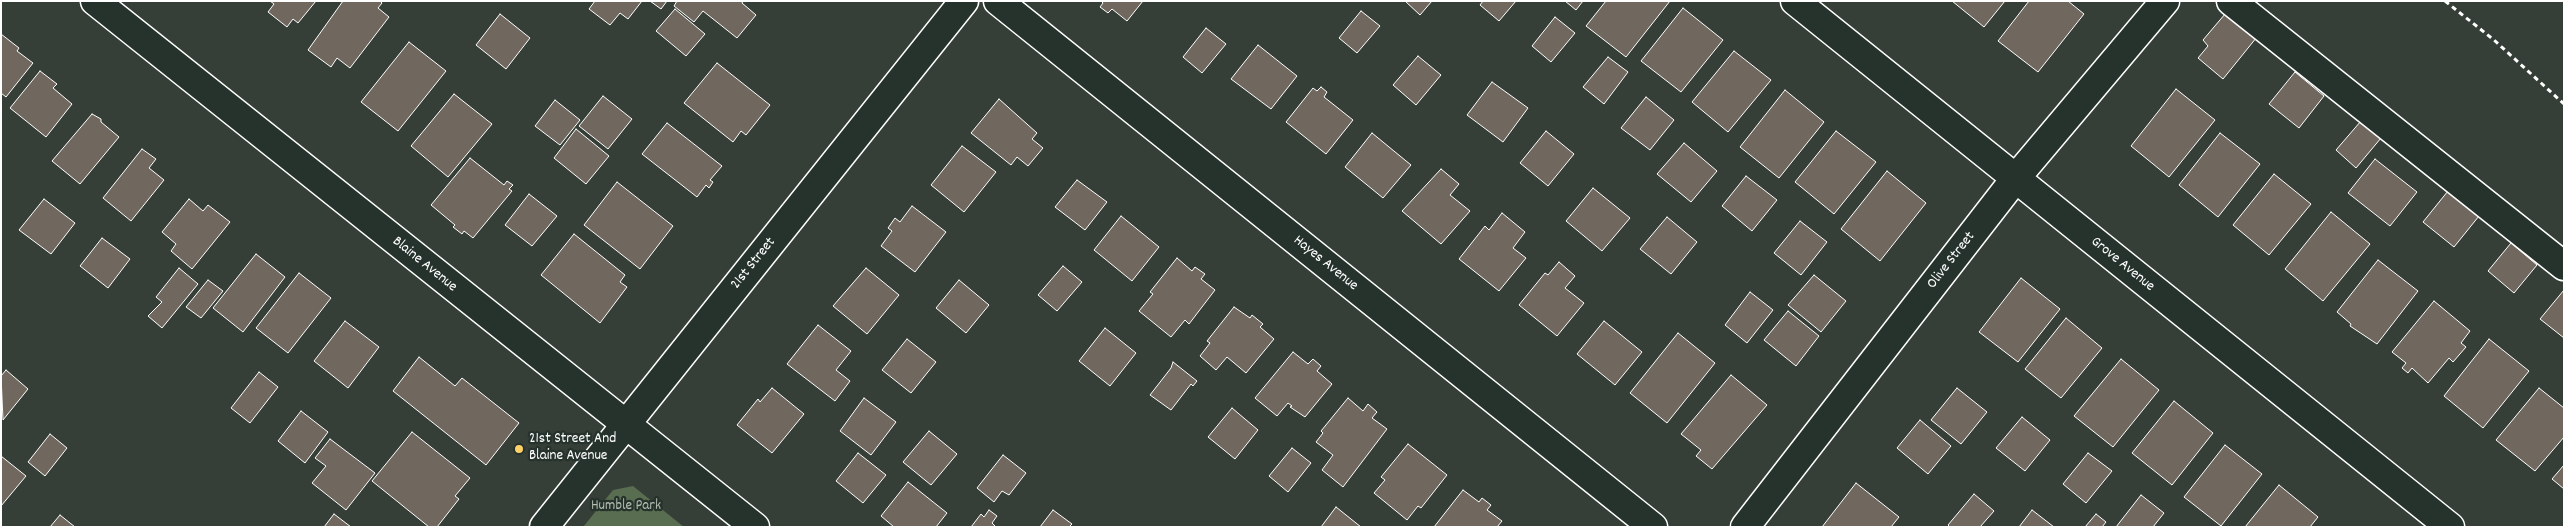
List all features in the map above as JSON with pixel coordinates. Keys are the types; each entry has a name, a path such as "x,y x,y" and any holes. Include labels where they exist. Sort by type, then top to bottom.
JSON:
{"street":[{"name":"Blaine Avenue","path":"95,1 625,426 637,432 754,527"},
{"name":"21st Street","path":"544,527 964,1"},
{"name":"Hayes Avenue","path":"998,1 1653,527"},
{"name":"Grove Avenue","path":"1795,1 2450,527"},
{"name":"Olive Street","path":"1746,527 2015,179 2165,1"},
{"path":"2232,1 2564,266"}],"path":[{"path":"2445,1 2494,40 2564,104"}],"green space":[{"name":"Humble Park","path":"633,486 684,527 583,527 613,490"}],"building":[{"path":"270,1 316,1 298,23 293,19 287,27 268,12 274,4"},
{"path":"343,1 380,1 382,3 378,8 389,17 350,68 337,58 331,67 308,50"},
{"path":"595,1 642,1 628,19 620,13 610,25 589,9"},
{"path":"650,1 667,1 661,9"},
{"path":"677,1 743,1 742,3 756,15 737,38 703,11 694,22 674,6"},
{"path":"1101,1 1143,1 1127,21 1112,9 1108,13 1100,7 1103,3"},
{"path":"1405,1 1432,1 1420,15"},
{"path":"1483,1 1516,1 1499,21 1480,5"},
{"path":"1565,1 1583,1 1576,10"},
{"path":"1606,1 1670,1 1626,57 1586,26"},
{"path":"1952,1 2005,1 1984,27"},
{"path":"2029,1 2068,1 2084,14 2038,72 1998,41"},
{"path":"2231,7 2261,32 2223,79 2198,58 2208,46 2203,40"},
{"path":"1683,8 1723,40 1681,92 1641,61"},
{"path":"675,9 705,34 686,56 656,31"},
{"path":"1361,11 1380,26 1357,53 1339,38"},
{"path":"500,14 530,38 506,69 476,45"},
{"path":"1555,17 1575,33 1551,62 1532,46"},
{"path":"1206,28 1226,44 1202,73 1183,57"},
{"path":"1,34 19,48 17,51 33,63 6,97 1,93"},
{"path":"409,42 446,71 398,131 361,102"},
{"path":"1258,45 1297,76 1271,109 1231,79"},
{"path":"1734,51 1771,80 1728,132 1692,102"},
{"path":"1418,56 1441,75 1416,105 1393,85"},
{"path":"1608,57 1628,72 1604,104 1583,87"},
{"path":"717,63 770,105 746,135 741,131 733,142 684,103"},
{"path":"40,71 57,84 53,88 72,104 46,137 10,108"},
{"path":"2295,72 2324,96 2299,128 2269,104"},
{"path":"1492,82 1528,108 1503,142 1467,115"},
{"path":"1321,87 1327,92 1324,97 1353,120 1326,154 1286,122 1313,88 1317,91"},
{"path":"2176,89 2215,120 2169,177 2131,146"},
{"path":"1785,90 1824,122 1779,178 1740,147"},
{"path":"454,94 492,124 448,177 411,146"},
{"path":"603,96 632,119 608,149 579,126"},
{"path":"1646,97 1674,120 1650,150 1621,128"},
{"path":"999,99 1037,133 1032,139 1043,148 1028,166 1017,157 1011,165 971,133"},
{"path":"555,100 580,120 560,145 535,126"},
{"path":"92,114 101,119 101,122 119,137 80,184 52,161"},
{"path":"2361,121 2381,138 2356,168 2336,150"},
{"path":"667,123 722,166 710,180 713,182 709,188 706,185 697,197 642,154"},
{"path":"576,129 609,156 586,184 554,158"},
{"path":"1546,131 1574,154 1548,186 1520,163"},
{"path":"1836,131 1876,162 1834,214 1795,182"},
{"path":"1372,133 1411,165 1383,198 1345,167"},
{"path":"2220,133 2260,164 2218,217 2179,185"},
{"path":"1684,143 1717,171 1691,202 1657,174"},
{"path":"962,146 996,172 964,212 931,185"},
{"path":"142,149 156,159 149,168 164,180 131,221 103,198"},
{"path":"470,158 504,185 507,181 513,185 509,189 512,191 473,238 464,231 462,234 453,227 455,225 431,205"},
{"path":"2375,159 2417,192 2390,226 2348,193"},
{"path":"1441,169 1459,184 1450,195 1470,211 1441,244 1402,211"},
{"path":"1887,171 1926,203 1880,261 1841,229"},
{"path":"2274,174 2311,204 2269,255 2233,225"},
{"path":"1746,176 1777,200 1752,231 1722,206"},
{"path":"1077,180 1107,202 1085,230 1055,207"},
{"path":"617,182 673,226 640,269 584,225"},
{"path":"1593,188 1630,218 1602,251 1566,221"},
{"path":"2448,191 2479,216 2454,247 2423,222"},
{"path":"529,194 557,216 532,246 505,225"},
{"path":"44,199 75,223 51,254 19,230"},
{"path":"189,199 203,211 208,205 230,222 192,269 171,251 176,244 162,232"},
{"path":"912,206 946,232 915,272 881,246 892,231 888,228 895,218 900,222"},
{"path":"2331,212 2370,244 2323,301 2285,269"},
{"path":"1502,213 1525,232 1513,248 1526,258 1499,291 1459,259 1485,226 1489,230"},
{"path":"1121,216 1159,247 1132,281 1094,250"},
{"path":"1667,217 1697,242 1671,274 1640,249"},
{"path":"1800,221 1827,242 1801,275 1774,253"},
{"path":"574,234 625,275 620,282 627,287 600,323 541,275"},
{"path":"102,238 130,259 108,288 80,266"},
{"path":"2511,243 2537,265 2514,293 2488,271"},
{"path":"256,254 285,277 243,332 213,308"},
{"path":"1177,258 1192,271 1195,267 1205,274 1201,279 1215,290 1189,324 1185,320 1171,337 1139,311 1153,294 1150,292"},
{"path":"2378,260 2418,291 2377,344 2350,326 2351,324 2337,312"},
{"path":"1559,262 1575,276 1565,288 1584,303 1557,336 1519,305 1545,273 1548,275"},
{"path":"1063,266 1082,282 1057,311 1038,295"},
{"path":"179,268 198,284 162,328 148,316 162,302 156,297"},
{"path":"866,268 899,295 867,334 833,306"},
{"path":"299,273 331,298 288,353 256,328"},
{"path":"1814,275 1846,301 1821,332 1788,305"},
{"path":"2021,278 2060,309 2018,362 1979,332"},
{"path":"208,280 223,291 201,318 186,307"},
{"path":"959,280 989,305 966,333 936,308"},
{"path":"2564,290 2564,338 2540,319"},
{"path":"1750,292 1773,310 1747,343 1725,325"},
{"path":"2434,301 2470,331 2461,343 2466,347 2453,362 2449,358 2428,383 2412,368 2408,373 2402,368 2406,363 2392,352"},
{"path":"1234,307 1250,318 1252,315 1263,324 1260,327 1274,339 1246,373 1227,357 1216,370 1200,356 1210,343 1207,341"},
{"path":"1788,311 1819,336 1796,366 1764,340"},
{"path":"2066,318 2102,348 2061,398 2025,369"},
{"path":"345,321 379,347 348,388 314,361"},
{"path":"1604,321 1642,352 1615,385 1577,354"},
{"path":"818,325 851,351 836,370 850,381 835,401 787,364"},
{"path":"1105,328 1136,353 1110,386 1079,361"},
{"path":"1678,333 1715,363 1667,423 1630,393"},
{"path":"907,339 936,362 911,393 882,370"},
{"path":"2489,339 2529,371 2483,428 2444,396"},
{"path":"1293,352 1308,364 1313,359 1321,366 1317,371 1332,384 1305,417 1290,407 1292,406 1288,403 1277,416 1255,398"},
{"path":"419,357 455,386 462,378 519,423 486,465 393,391"},
{"path":"2121,359 2159,390 2113,447 2074,416"},
{"path":"1173,362 1197,381 1193,386 1191,384 1171,410 1150,395 1171,368"},
{"path":"6,370 28,389 3,420 1,376"},
{"path":"259,372 278,387 250,423 231,408"},
{"path":"1731,375 1767,405 1712,469 1696,456 1701,450 1681,434"},
{"path":"772,388 804,414 772,453 737,425 758,399 760,402"},
{"path":"1957,388 1987,412 1961,444 1931,420"},
{"path":"2539,388 2564,408 2564,437 2535,471 2496,440"},
{"path":"864,398 896,422 871,455 840,431"},
{"path":"1348,398 1363,411 1368,404 1377,412 1372,418 1387,429 1343,487 1322,470 1333,455 1316,442 1323,433 1321,431"},
{"path":"2174,401 2213,433 2172,485 2132,453"},
{"path":"1232,408 1258,430 1235,459 1208,437"},
{"path":"301,411 328,432 305,463 278,441"},
{"path":"2022,417 2050,440 2025,471 1996,448"},
{"path":"1920,420 1951,446 1928,474 1897,448"},
{"path":"929,431 957,454 931,485 903,462"},
{"path":"412,432 470,478 455,496 459,499 437,527 429,527 372,481"},
{"path":"50,434 67,448 45,476 28,462"},
{"path":"330,439 375,473 346,510 312,483 326,466 315,458"},
{"path":"1408,444 1447,475 1421,508 1418,506 1407,520 1374,493 1385,480 1381,477"},
{"path":"2225,445 2262,474 2221,526 2184,497"},
{"path":"1292,448 1311,463 1288,492 1269,476"},
{"path":"858,453 886,475 863,503 836,481"},
{"path":"2088,453 2112,471 2086,503 2063,484"},
{"path":"1003,455 1026,473 1009,495 1002,491 994,502 977,488"},
{"path":"1,456 26,476 1,506"},
{"path":"2564,465 2564,489 2552,479"},
{"path":"908,482 947,513 936,527 894,527 881,516"},
{"path":"1856,483 1899,517 1891,527 1822,527"},
{"path":"2279,485 2318,517 2310,527 2245,527"},
{"path":"1463,490 1479,502 1482,498 1491,505 1487,510 1502,521 1497,527 1434,527"},
{"path":"1974,494 1994,511 1980,527 1950,527 1948,525"},
{"path":"2141,495 2164,513 2153,527 2116,527"},
{"path":"1336,507 1361,527 1321,527"},
{"path":"989,510 997,516 992,523 996,527 971,527 981,514 984,517"},
{"path":"1053,510 1072,524 1069,527 1040,527"},
{"path":"2032,510 2054,527 2019,527"},
{"path":"334,514 351,527 324,527"},
{"path":"2096,514 2106,522 2102,527 2085,527"},
{"path":"60,515 75,527 50,527"}],"place":[{"name":"21st Street And Blaine Avenue","path":"519,449"}]}
